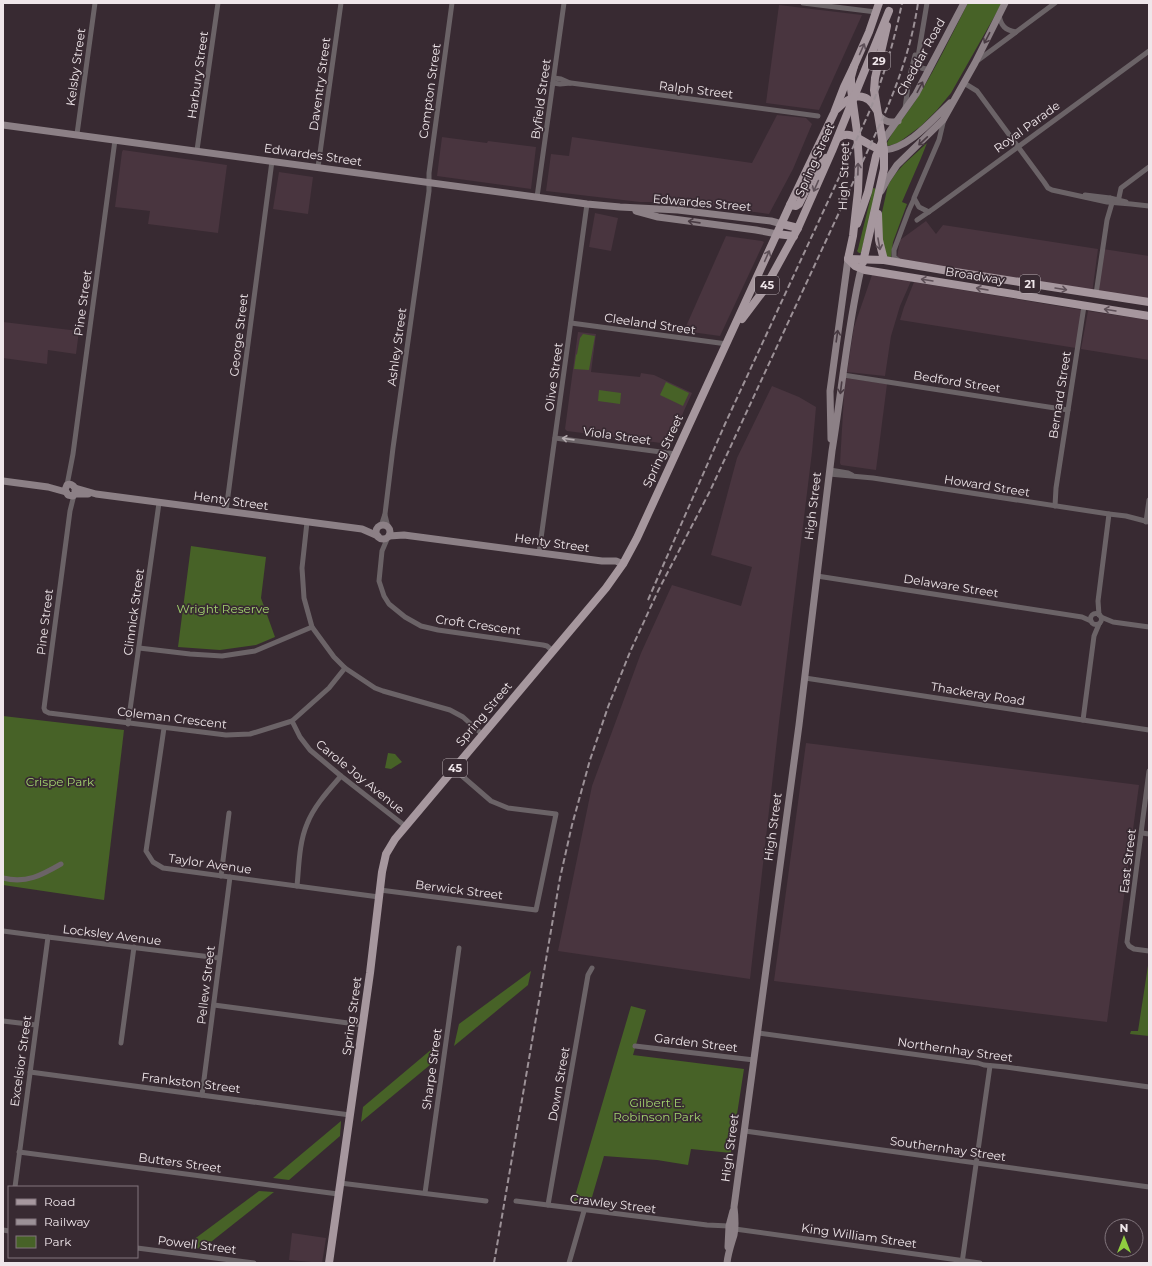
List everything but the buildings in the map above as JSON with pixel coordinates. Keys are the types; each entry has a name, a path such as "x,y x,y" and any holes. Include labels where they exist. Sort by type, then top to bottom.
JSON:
{"main road":[{"name":"High Street","path":"832,451 830,400 832,375 848,259 853,236 858,185 858,138 850,84 854,66 869,32 879,3"},
{"name":"Cheddar Road","path":"881,147 916,94 964,3"},
{"path":"884,260 878,238 878,198 884,184 895,168 936,128 945,116 975,63 1005,3"},
{"name":"High Street","path":"727,1263 805,678 842,375 861,269 884,169 874,95 874,84 885,38 890,7"},
{"name":"Spring Street","path":"733,330 758,298 796,232 838,138 890,7"},
{"name":"Spring Street","path":"329,1263 363,1025 382,872 386,854 394,839 613,580 621,567 637,538 854,66"},
{"path":"835,110 845,101 861,97 868,100 872,104 882,119 891,122 898,121"},
{"path":"838,138 841,135 847,135 881,147 896,148 924,128 954,99"},
{"name":"Edwardes Street","path":"3,125 197,150 587,204 620,208 678,210 771,221 782,224"},
{"name":"High Street","path":"853,236 864,206 873,165 881,147"},
{"path":"790,205 796,206 799,204 815,172 832,151"},
{"name":"Edwardes Street","path":"620,208 658,217 777,234"},
{"path":"782,224 796,232"},
{"path":"777,234 796,232"},
{"name":"Broadway","path":"848,259 884,260 1149,302"},
{"name":"Broadway","path":"848,259 855,266 861,269 1149,316"},
{"path":"941,282 943,270"},
{"path":"1084,306 1086,293"},
{"path":"1094,308 1096,294"},
{"path":"749,296 758,298"},
{"path":"830,400 839,402"},
{"name":"Henty Street","path":"3,481 158,503 362,529 386,530 404,535 602,561 613,566 621,567"},
{"name":"Henty Street","path":"362,529 378,536"},
{"path":"386,530 383,539 378,536 376,532 386,530"}],"street":[{"name":"Kelsby Street","path":"77,134 95,3"},
{"name":"Harbury Street","path":"197,150 218,3"},
{"name":"Daventry Street","path":"318,167 341,3"},
{"name":"Compton Street","path":"429,182 452,3"},
{"name":"Byfield Street","path":"537,197 564,3"},
{"path":"803,3 876,12"},
{"path":"927,3 917,65 922,68 930,68"},
{"path":"975,63 1055,3"},
{"path":"999,15 1004,28 1016,32"},
{"path":"903,112 911,70 920,43"},
{"name":"Royal Parade","path":"917,220 1149,51"},
{"name":"Ralph Street","path":"553,81 561,79 571,83 818,116"},
{"path":"964,83 977,91 1048,188 1055,192 1091,196 1149,206"},
{"path":"901,263 894,257 894,250 915,194 939,140 945,116"},
{"name":"Pine Street","path":"45,711 44,708 70,511 71,468 115,140"},
{"name":"George Street","path":"226,511 272,161"},
{"path":"1096,294 1107,220 1113,201 1121,188 1149,167"},
{"name":"Ashley Street","path":"386,530 385,514 393,448 429,182"},
{"path":"914,199 919,208 928,212"},
{"name":"Olive Street","path":"539,553 587,204"},
{"name":"Bernard Street","path":"1053,506 1084,306"},
{"name":"Cleeland Street","path":"571,324 727,344"},
{"name":"Bedford Street","path":"842,375 1068,410"},
{"name":"Viola Street","path":"555,438 676,454"},
{"name":"Howard Street","path":"829,472 848,473 853,476 1109,514 1132,521 1147,522"},
{"path":"1147,522 1149,500"},
{"name":"Clinnick Street","path":"128,724 158,503"},
{"path":"1084,720 1094,636 1092,618 1098,601 1109,514"},
{"path":"307,522 302,568 304,598 312,627 334,657 345,668 375,688 450,710 463,716 483,735"},
{"name":"Croft Crescent","path":"386,530 379,572 379,581 389,604 405,617 429,628 543,645 547,646 553,651"},
{"name":"Croft Crescent","path":"378,536 382,551"},
{"name":"Delaware Street","path":"817,576 1092,618"},
{"path":"1094,636 1100,620 1098,601"},
{"path":"1092,618 1098,614 1100,620"},
{"path":"1092,618 1096,624 1100,620"},
{"path":"1100,620 1149,627"},
{"path":"139,648 222,656 255,651 312,627"},
{"name":"Coleman Crescent","path":"45,711 49,713 128,724 226,735 250,734 292,721 329,688 345,668"},
{"name":"Thackeray Road","path":"805,678 1149,730"},
{"name":"Carole Joy Avenue","path":"292,721 300,737 310,750 340,776 405,826"},
{"name":"Taylor Avenue","path":"164,728 146,851 153,862 163,868 297,886 379,894"},
{"name":"Berwick Street","path":"379,894 536,910 556,814 508,808 491,801 454,769"},
{"name":"East Street","path":"1149,771 1127,942 1129,946 1134,949 1149,951"},
{"path":"297,886 302,843 307,824 318,803 340,776"},
{"path":"221,876 229,813"},
{"path":"1142,833 1149,834"},
{"path":"3,878 12,881 26,880 40,876 61,864"},
{"name":"Pellew Street","path":"202,1095 230,877"},
{"name":"Locksley Avenue","path":"3,930 219,958"},
{"name":"Excelsior Street","path":"15,1186 48,937"},
{"path":"121,1043 134,947"},
{"name":"Sharpe Street","path":"425,1193 459,948"},
{"name":"Down Street","path":"548,1205 588,975 592,968"},
{"path":"214,1005 363,1025"},
{"path":"3,1021 36,1025"},
{"name":"Northernhay Street","path":"758,1033 1149,1087"},
{"name":"Garden Street","path":"635,1046 754,1060"},
{"path":"963,1262 990,1066"},
{"name":"Frankston Street","path":"30,1072 350,1114"},
{"name":"Southernhay Street","path":"745,1131 1149,1187"},
{"name":"Butters Street","path":"20,1152 338,1194"},
{"path":"340,1184 486,1201"},
{"name":"Crawley Street","path":"516,1201 731,1228"},
{"path":"569,1263 584,1210"},
{"name":"King William Street","path":"731,1228 963,1262 980,1263"},
{"name":"Powell Street","path":"138,1248 254,1263"}],"shaded area":[{"path":"779,5 862,15 819,110 766,103"},
{"path":"777,115 806,118 812,124 793,169 769,214 677,202 640,202 546,191 551,154 569,156 572,137 752,163"},
{"path":"442,137 487,143 488,141 536,147 531,189 437,176"},
{"path":"123,150 227,165 218,233 148,224 150,211 115,207"},
{"path":"279,172 313,177 308,214 273,209"},
{"path":"595,213 618,218 611,251 589,247"},
{"path":"926,221 936,234 943,225 1098,249 1092,294 897,258 900,240"},
{"path":"726,236 764,242 720,336 684,331"},
{"path":"1103,249 1149,256 1149,301 1096,294"},
{"path":"872,275 911,281 900,306 891,336 885,376 847,372 854,327"},
{"path":"914,282 1082,310 1076,348 900,320"},
{"path":"1088,311 1149,320 1149,360 1081,349"},
{"path":"3,322 79,331 76,354 48,350 47,364 3,358"},
{"path":"578,332 596,334 591,372 640,377 641,373 654,375 692,393 669,444 567,431 565,429"},
{"path":"845,378 887,384 876,470 841,465 840,463"},
{"path":"772,386 799,397 816,407 750,979 558,951 592,786 641,653 672,585 741,606 752,567 711,555 737,458"},
{"path":"806,743 1139,785 1107,1022 774,981"},
{"path":"292,1233 326,1238 322,1263 289,1260"}],"green space":[{"path":"968,3 1002,3 951,93 921,126 898,143 888,146 887,143 890,137 932,73"},
{"path":"927,143 902,202 907,204 893,242 891,257 888,257 883,251 881,217 888,185 904,164"},
{"path":"873,188 877,189 861,253 859,253 857,251"},
{"path":"583,334 595,336 589,370 574,369 580,338"},
{"path":"666,382 689,393 683,406 660,395"},
{"path":"599,390 621,393 620,404 598,401"},
{"name":"Wright Reserve","path":"191,546 266,557 261,598 275,637 256,645 220,650 178,647"},
{"name":"Crispe Park","path":"3,716 124,730 104,900 3,885"},
{"path":"388,753 395,754 402,762 391,769 385,768"},
{"path":"1149,959 1149,1036 1130,1034 1131,1031 1138,1031"},
{"path":"531,971 528,985 454,1046 459,1024"},
{"name":"Gilbert E. Robinson Park","path":"631,1006 646,1010 633,1055 744,1069 731,1153 691,1149 688,1165 657,1160 604,1156 590,1204 573,1203"},
{"path":"439,1043 436,1060 361,1122 363,1107"},
{"path":"341,1121 340,1136 289,1180 273,1178"},
{"path":"259,1191 274,1192 202,1249 185,1246"}],"railway":[{"path":"648,600 725,424 867,117 888,61 902,3"},
{"path":"494,1263 560,878 572,825 590,760 608,707 630,652 658,591 710,491 881,122 899,78 912,34 918,3"}]}
